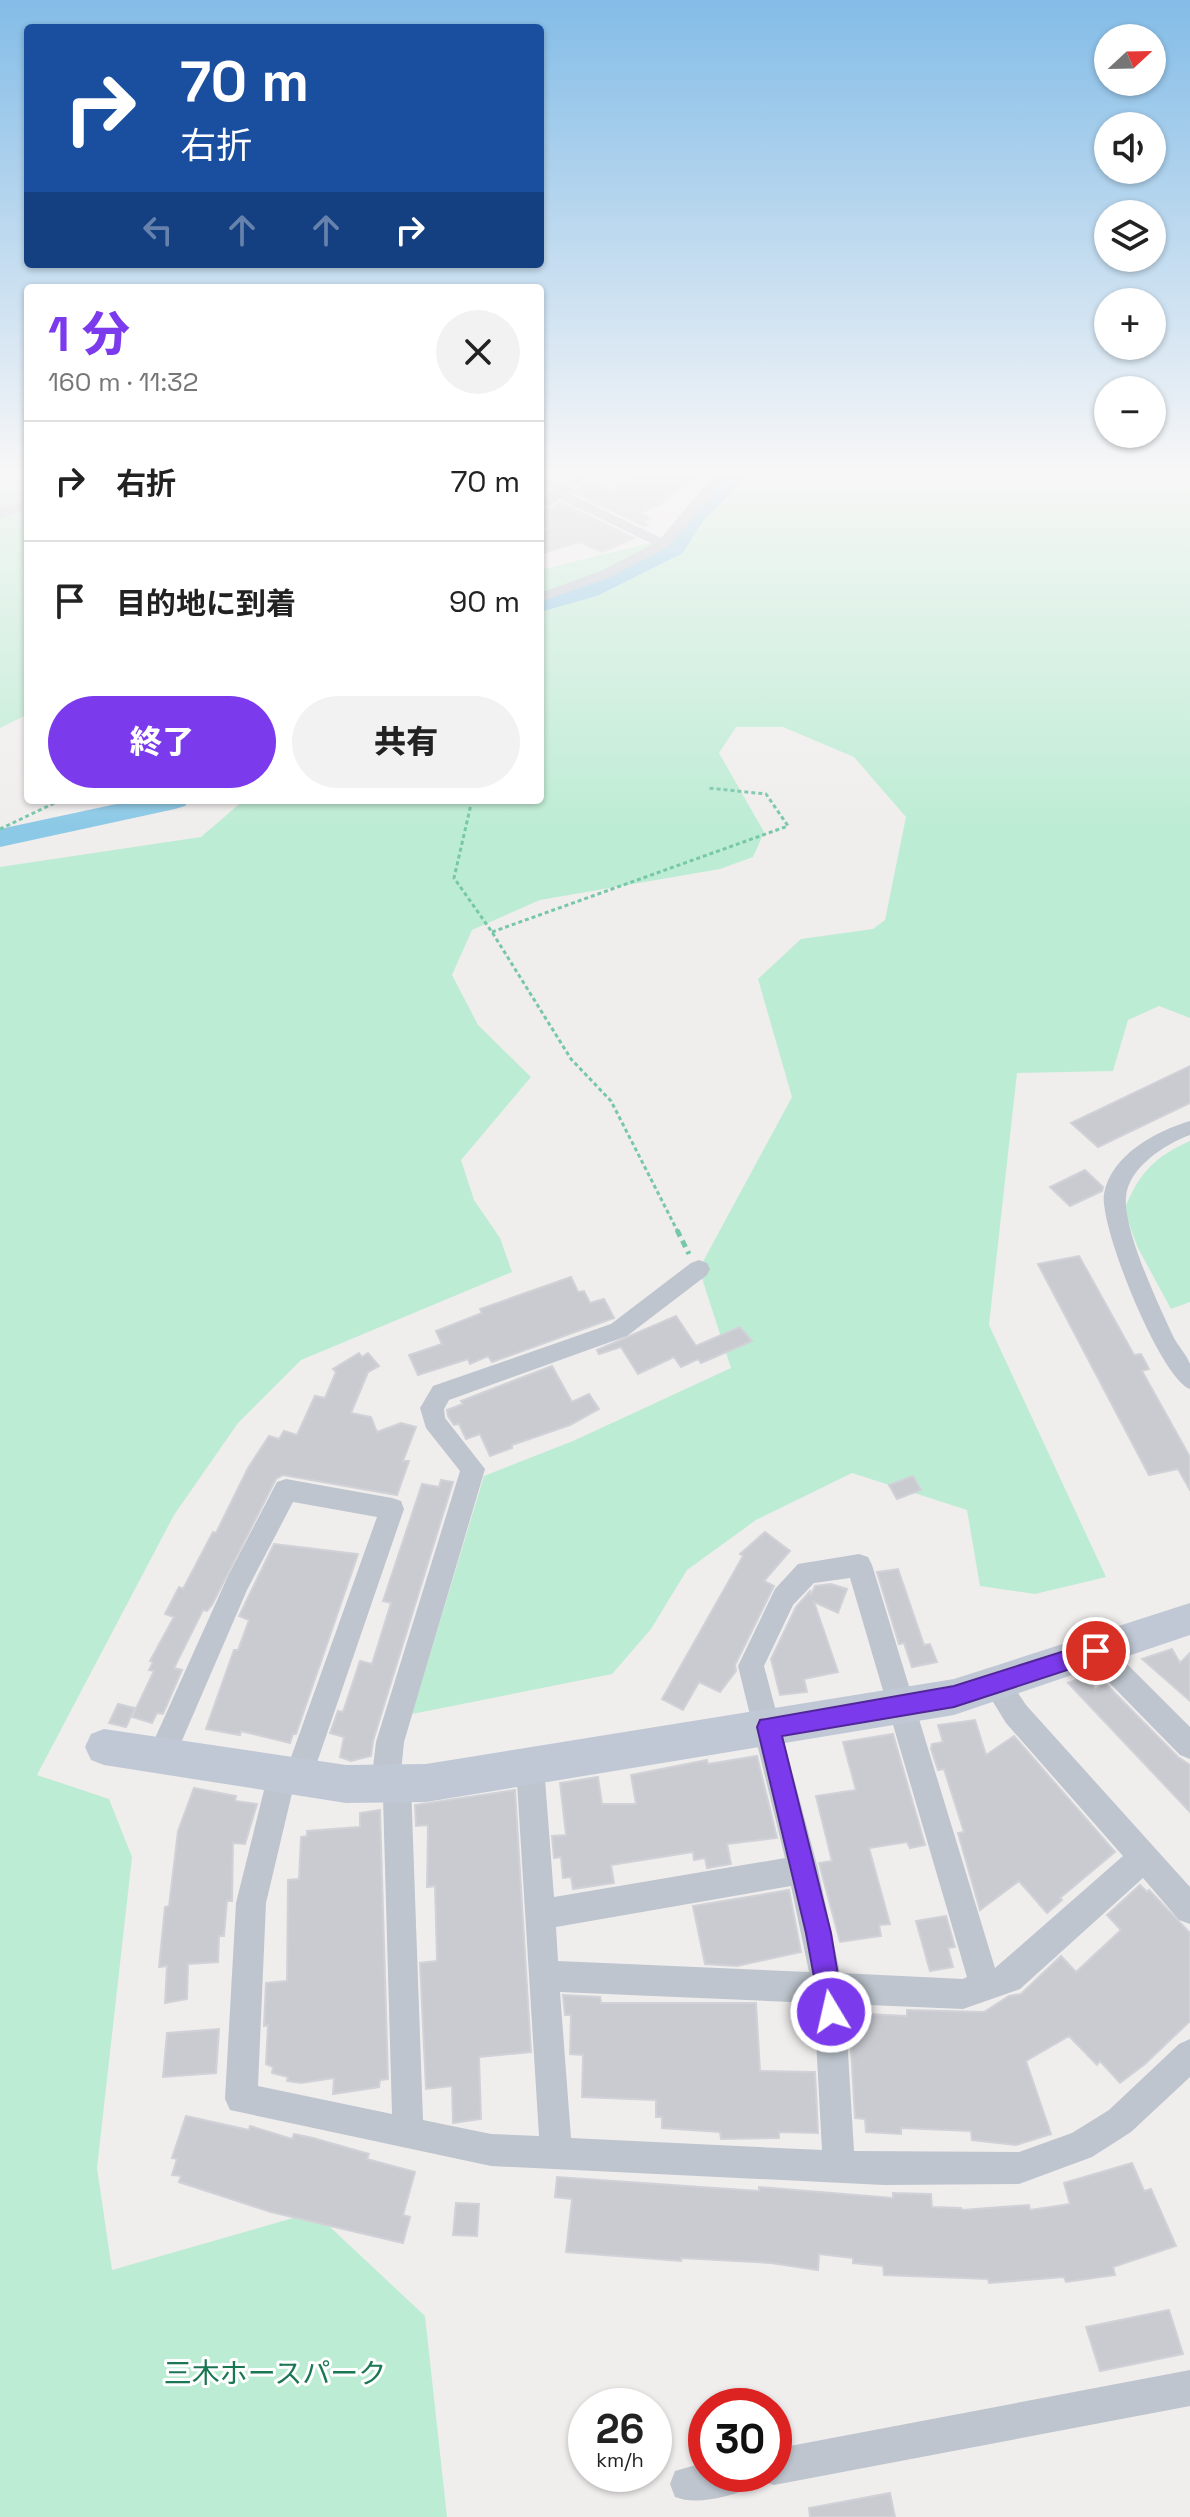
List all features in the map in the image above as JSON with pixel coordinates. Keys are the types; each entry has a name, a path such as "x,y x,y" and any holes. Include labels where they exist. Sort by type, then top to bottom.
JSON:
{"street":[{"path":"1190,1128 1176,1131 1127,1167 1113,1197 1120,1232 1171,1356 1190,1379"},
{"path":"406,2133 408,2114 390,1742 473,1469 434,1421 432,1408 441,1393 619,1330 699,1269"},
{"path":"161,1756 237,1584 286,1490 392,1509 290,1776 251,1903 241,2099 491,2150 839,2167 1019,2168 1081,2146 1120,2121 1190,2055"},
{"path":"839,2167 828,1989 803,1869 751,1666 784,1597 807,1572 859,1565 985,1987"},
{"path":"104,1747 346,1784 426,1783 954,1697 1096,1651 1184,1628"},
{"path":"1096,1651 1190,1746"},
{"path":"996,1684 1016,1714 1190,1909"},
{"path":"530,1766 556,2154"},
{"path":"545,1976 963,1994 1009,1978 1144,1857"},
{"path":"542,1914 803,1869"},
{"path":"792,2464 1190,2388"}],"path":[{"path":"492,932 788,826 766,794 708,788"},
{"path":"0,829 53,804"},
{"path":"471,804 454,878 492,932 571,1059 611,1101 678,1238 699,1269"}],"green space":[{"path":"0,593 24,593 24,716 0,728"},
{"name":"三木ホースパーク","path":"544,593 1190,593 1190,1018 1159,1006 1128,1020 1113,1071 1017,1073 989,1325 1106,1577 1035,1594 980,1586 967,1510 852,1473 756,1520 687,1570 651,1629 612,1674 412,1714 484,1476 573,1441 731,1368 699,1269 792,1097 758,979 801,939 873,929 885,920 906,817 854,757 783,727 736,727 719,753 764,832 753,857 720,869 540,900 472,930 452,975 478,1025 531,1077 461,1160 474,1200 500,1238 512,1272 301,1360 238,1423 174,1515 37,1775 109,1799 132,1857 97,2168 112,2270 314,2212 425,2316 447,2517 0,2517 0,867 201,837 239,804 544,804"},
{"path":"1190,1141 1190,1302 1171,1309 1138,1248 1124,1211 1135,1187 1149,1168 1166,1153"}],"building":[{"path":"1190,1066 1190,1103 1098,1147 1071,1123"},
{"path":"1085,1170 1103,1187 1102,1191 1070,1206 1050,1187"},
{"path":"1079,1256 1134,1355 1141,1354 1149,1369 1142,1371 1190,1457 1190,1490 1178,1469 1149,1475 1038,1264"},
{"path":"571,1277 578,1292 584,1291 590,1303 604,1299 614,1318 492,1362 488,1356 470,1364 468,1359 418,1375 409,1355 442,1344 436,1331 482,1313 480,1309"},
{"path":"676,1316 696,1346 740,1327 752,1341 701,1363 698,1359 681,1367 674,1357 638,1374 621,1347 599,1354 597,1350"},
{"path":"359,1353 362,1357 368,1353 379,1366 368,1372 351,1413 371,1417 377,1432 401,1423 416,1427 403,1461 409,1461 397,1495 283,1475 276,1479 212,1605 207,1611 203,1610 174,1668 182,1670 163,1714 157,1713 152,1723 132,1717 154,1671 149,1670 153,1662 150,1661 174,1617 165,1614 179,1587 183,1589 213,1532 216,1533 248,1468 269,1436 279,1439 284,1431 297,1435 315,1396 325,1398 336,1372 333,1369"},
{"path":"552,1366 572,1402 589,1394 599,1409 570,1425 490,1456 480,1434 466,1439 459,1424 454,1425 448,1416 447,1410 463,1404 461,1401"},
{"path":"913,1476 921,1490 897,1499 889,1485"},
{"path":"441,1480 453,1482 371,1756 351,1761 340,1757 344,1737 330,1733 338,1711 343,1712 360,1661 372,1664 391,1603 383,1601 422,1484 439,1487"},
{"path":"765,1532 790,1551 764,1581 774,1586 735,1665 736,1671 720,1692 699,1682 683,1710 662,1699 743,1556 740,1554"},
{"path":"274,1544 358,1554 296,1734 293,1734 290,1743 241,1731 240,1735 206,1729 234,1650 238,1650 249,1620 239,1616"},
{"path":"898,1569 924,1645 930,1644 937,1662 912,1667 904,1643 899,1644 877,1572"},
{"path":"831,1584 847,1589 838,1613 814,1602 838,1672 804,1679 807,1692 780,1695 771,1659 796,1607 810,1591 811,1595 815,1586"},
{"path":"1172,1649 1180,1663 1190,1653 1190,1701 1142,1659"},
{"path":"1087,1676 1095,1690 1105,1683 1178,1757 1190,1765 1190,1812 1068,1683"},
{"path":"118,1704 135,1708 126,1727 109,1723"},
{"path":"975,1720 986,1755 1014,1736 1115,1852 1060,1898 1062,1900 1047,1913 1019,1881 980,1910 958,1833 964,1832 944,1769 938,1770 931,1749 932,1744 943,1742 938,1725"},
{"path":"893,1734 925,1845 910,1848 907,1842 869,1848 890,1924 879,1925 881,1936 840,1942 819,1863 832,1861 816,1796 856,1790 843,1742"},
{"path":"757,1756 777,1838 727,1844 731,1864 707,1868 705,1858 694,1860 693,1852 611,1865 614,1883 573,1889 571,1877 563,1878 561,1857 554,1858 552,1836 566,1835 560,1783 598,1777 602,1804 636,1804 631,1775 707,1760 708,1764"},
{"path":"194,1788 236,1796 235,1801 257,1804 245,1844 233,1843 232,1901 227,1901 224,1936 219,1936 218,1962 188,1964 187,1999 165,2003 167,1966 159,1967 165,1907 169,1906 178,1831"},
{"path":"515,1790 531,2052 479,2057 481,2119 453,2123 452,2086 426,2089 420,1963 437,1961 435,1886 427,1887 428,1825 416,1826 415,1805"},
{"path":"380,1810 388,2079 380,2080 379,2087 333,2094 334,2078 301,2083 287,2081 288,2077 272,2073 273,2067 266,2064 266,1983 287,1981 288,1880 299,1879 301,1837 307,1836 307,1831 360,1827 360,1813"},
{"path":"1140,1885 1147,1892 1149,1890 1190,1933 1190,2021 1145,2064 1120,2083 1100,2061 1097,2065 1069,2036 1026,2061 1051,2134 1016,2145 972,2140 971,2131 901,2128 901,2134 866,2132 865,2119 855,2118 849,2013 907,2016 907,2010 984,2012 1009,1996 1021,1994 1061,1956 1076,1972 1121,1930 1107,1915"},
{"path":"789,1890 801,1952 737,1966 705,1964 693,1906"},
{"path":"946,1916 955,1947 948,1948 953,1967 930,1971 916,1921"},
{"path":"563,1995 600,1997 601,2003 756,2003 760,2071 815,2072 818,2133 779,2132 779,2138 721,2139 720,2132 662,2128 662,2117 656,2117 656,2100 582,2097 583,2055 570,2054 571,2015 565,2015"},
{"path":"219,2029 216,2073 163,2077 167,2033"},
{"path":"186,2116 249,2130 250,2126 292,2139 294,2134 313,2138 369,2154 367,2159 415,2172 403,2215 410,2217 403,2243 271,2212 179,2182 181,2176 172,2175 177,2159 172,2158"},
{"path":"1132,2163 1144,2191 1151,2189 1176,2246 1113,2267 1115,2275 1066,2282 1064,2277 989,2283 988,2279 884,2275 883,2266 853,2263 853,2258 819,2254 818,2270 771,2263 681,2258 681,2261 566,2252 572,2199 555,2197 557,2177 759,2191 759,2187 893,2198 893,2193 931,2194 932,2207 962,2210 1029,2205 1030,2210 1070,2204 1064,2183"},
{"path":"456,2203 479,2204 477,2236 453,2235"},
{"path":"1169,2310 1183,2354 1100,2371 1086,2327"},
{"path":"890,2493 895,2517 810,2517 809,2508"}],"waterway":[{"path":"544,604 580,593"},
{"path":"0,838 157,804"}],"route":[{"path":"831,2012 818,1933 768,1727 954,1697 1096,1651"}]}
